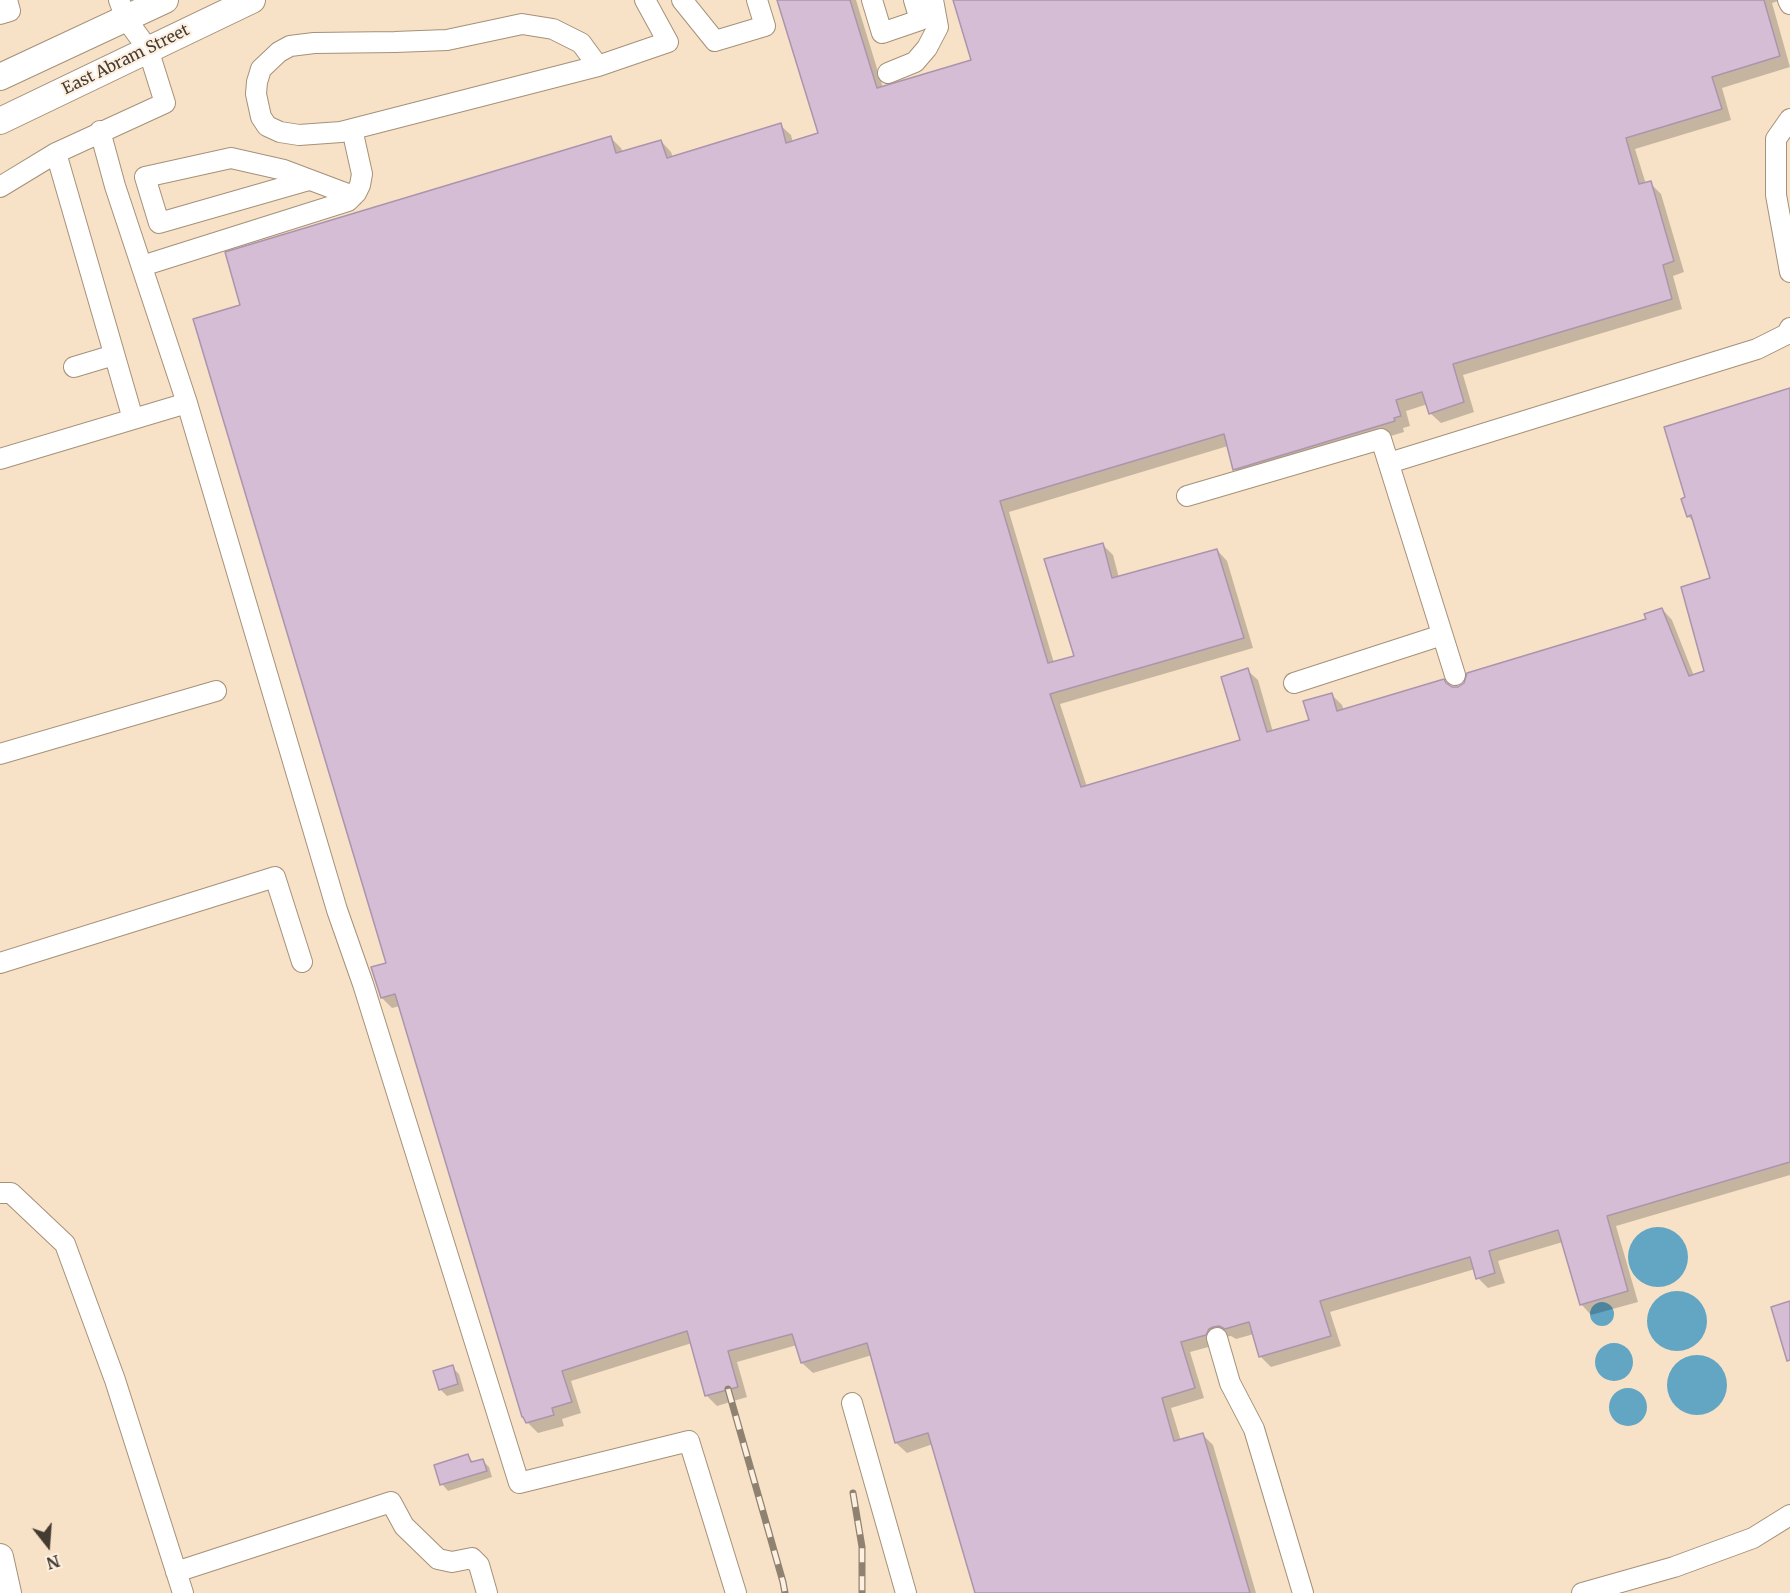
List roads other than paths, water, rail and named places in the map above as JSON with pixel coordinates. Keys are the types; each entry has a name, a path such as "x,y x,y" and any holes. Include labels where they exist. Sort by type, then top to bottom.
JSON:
{"main road":[{"path":"2,76 123,9 165,0"},
{"name":"East Abram Street","path":"0,121 252,0"},
{"path":"0,130 38,103"},
{"path":"0,1557 8,1593"}],"lane":[{"path":"598,66 581,43 553,29 522,24 447,40 302,43 279,52 261,69 256,94 261,117 267,126 280,132 320,135 352,129 598,66 668,42 645,0"},
{"path":"682,0 715,41 765,26 757,0"},
{"path":"872,0 882,33 920,20 914,0"},
{"path":"888,73 915,62 927,48 938,27 933,0"},
{"path":"1788,0 1790,4"},
{"path":"0,187 56,153 165,102 148,49 123,9"},
{"path":"1790,119 1776,139 1776,195 1790,272"},
{"path":"142,266 348,201 360,184 362,174 352,129"},
{"path":"100,131 115,186 187,403 337,910 363,984 519,1483 689,1441 736,1593"},
{"path":"56,153 133,419"},
{"path":"309,180 159,223 145,177 231,158 284,170 353,196"},
{"path":"1389,463 1757,349 1787,334 1790,328"},
{"path":"74,367 114,355"},
{"path":"0,459 187,403"},
{"path":"1188,496 1381,439 1455,675"},
{"path":"1294,683 1442,635"},
{"path":"0,754 216,691"},
{"path":"0,963 275,877 302,962"},
{"path":"0,1193 11,1193 65,1244 115,1380 183,1593"},
{"path":"1217,1338 1230,1383 1254,1429 1303,1593"},
{"path":"852,1402 906,1593"},
{"path":"176,1572 391,1502 404,1526 438,1559 452,1562 472,1558 479,1565 487,1593"},
{"path":"1582,1593 1674,1567 1753,1538 1790,1515"}],"water":[{"path":"1658,1227 1675,1232 1683,1240 1688,1257 1683,1274 1675,1282 1658,1287 1641,1282 1633,1274 1628,1257 1633,1240 1641,1232"},
{"path":"1671,1291 1683,1291 1694,1296 1702,1304 1707,1321 1705,1333 1694,1346 1683,1351 1671,1351 1660,1346 1652,1338 1647,1327 1647,1315 1652,1304 1660,1296"},
{"path":"1602,1302 1610,1306 1614,1314 1610,1322 1602,1326 1594,1322 1590,1314 1594,1306"},
{"path":"1614,1343 1628,1348 1633,1362 1628,1376 1614,1381 1600,1376 1595,1362 1600,1348"},
{"path":"1697,1355 1714,1360 1722,1368 1727,1385 1722,1402 1714,1410 1697,1415 1680,1410 1672,1402 1667,1385 1672,1368 1680,1360"},
{"path":"1628,1388 1642,1393 1647,1407 1642,1421 1628,1426 1614,1421 1609,1407 1614,1393"}],"railway":[{"path":"728,1389 785,1593"},
{"path":"853,1493 862,1547 862,1593"}]}
